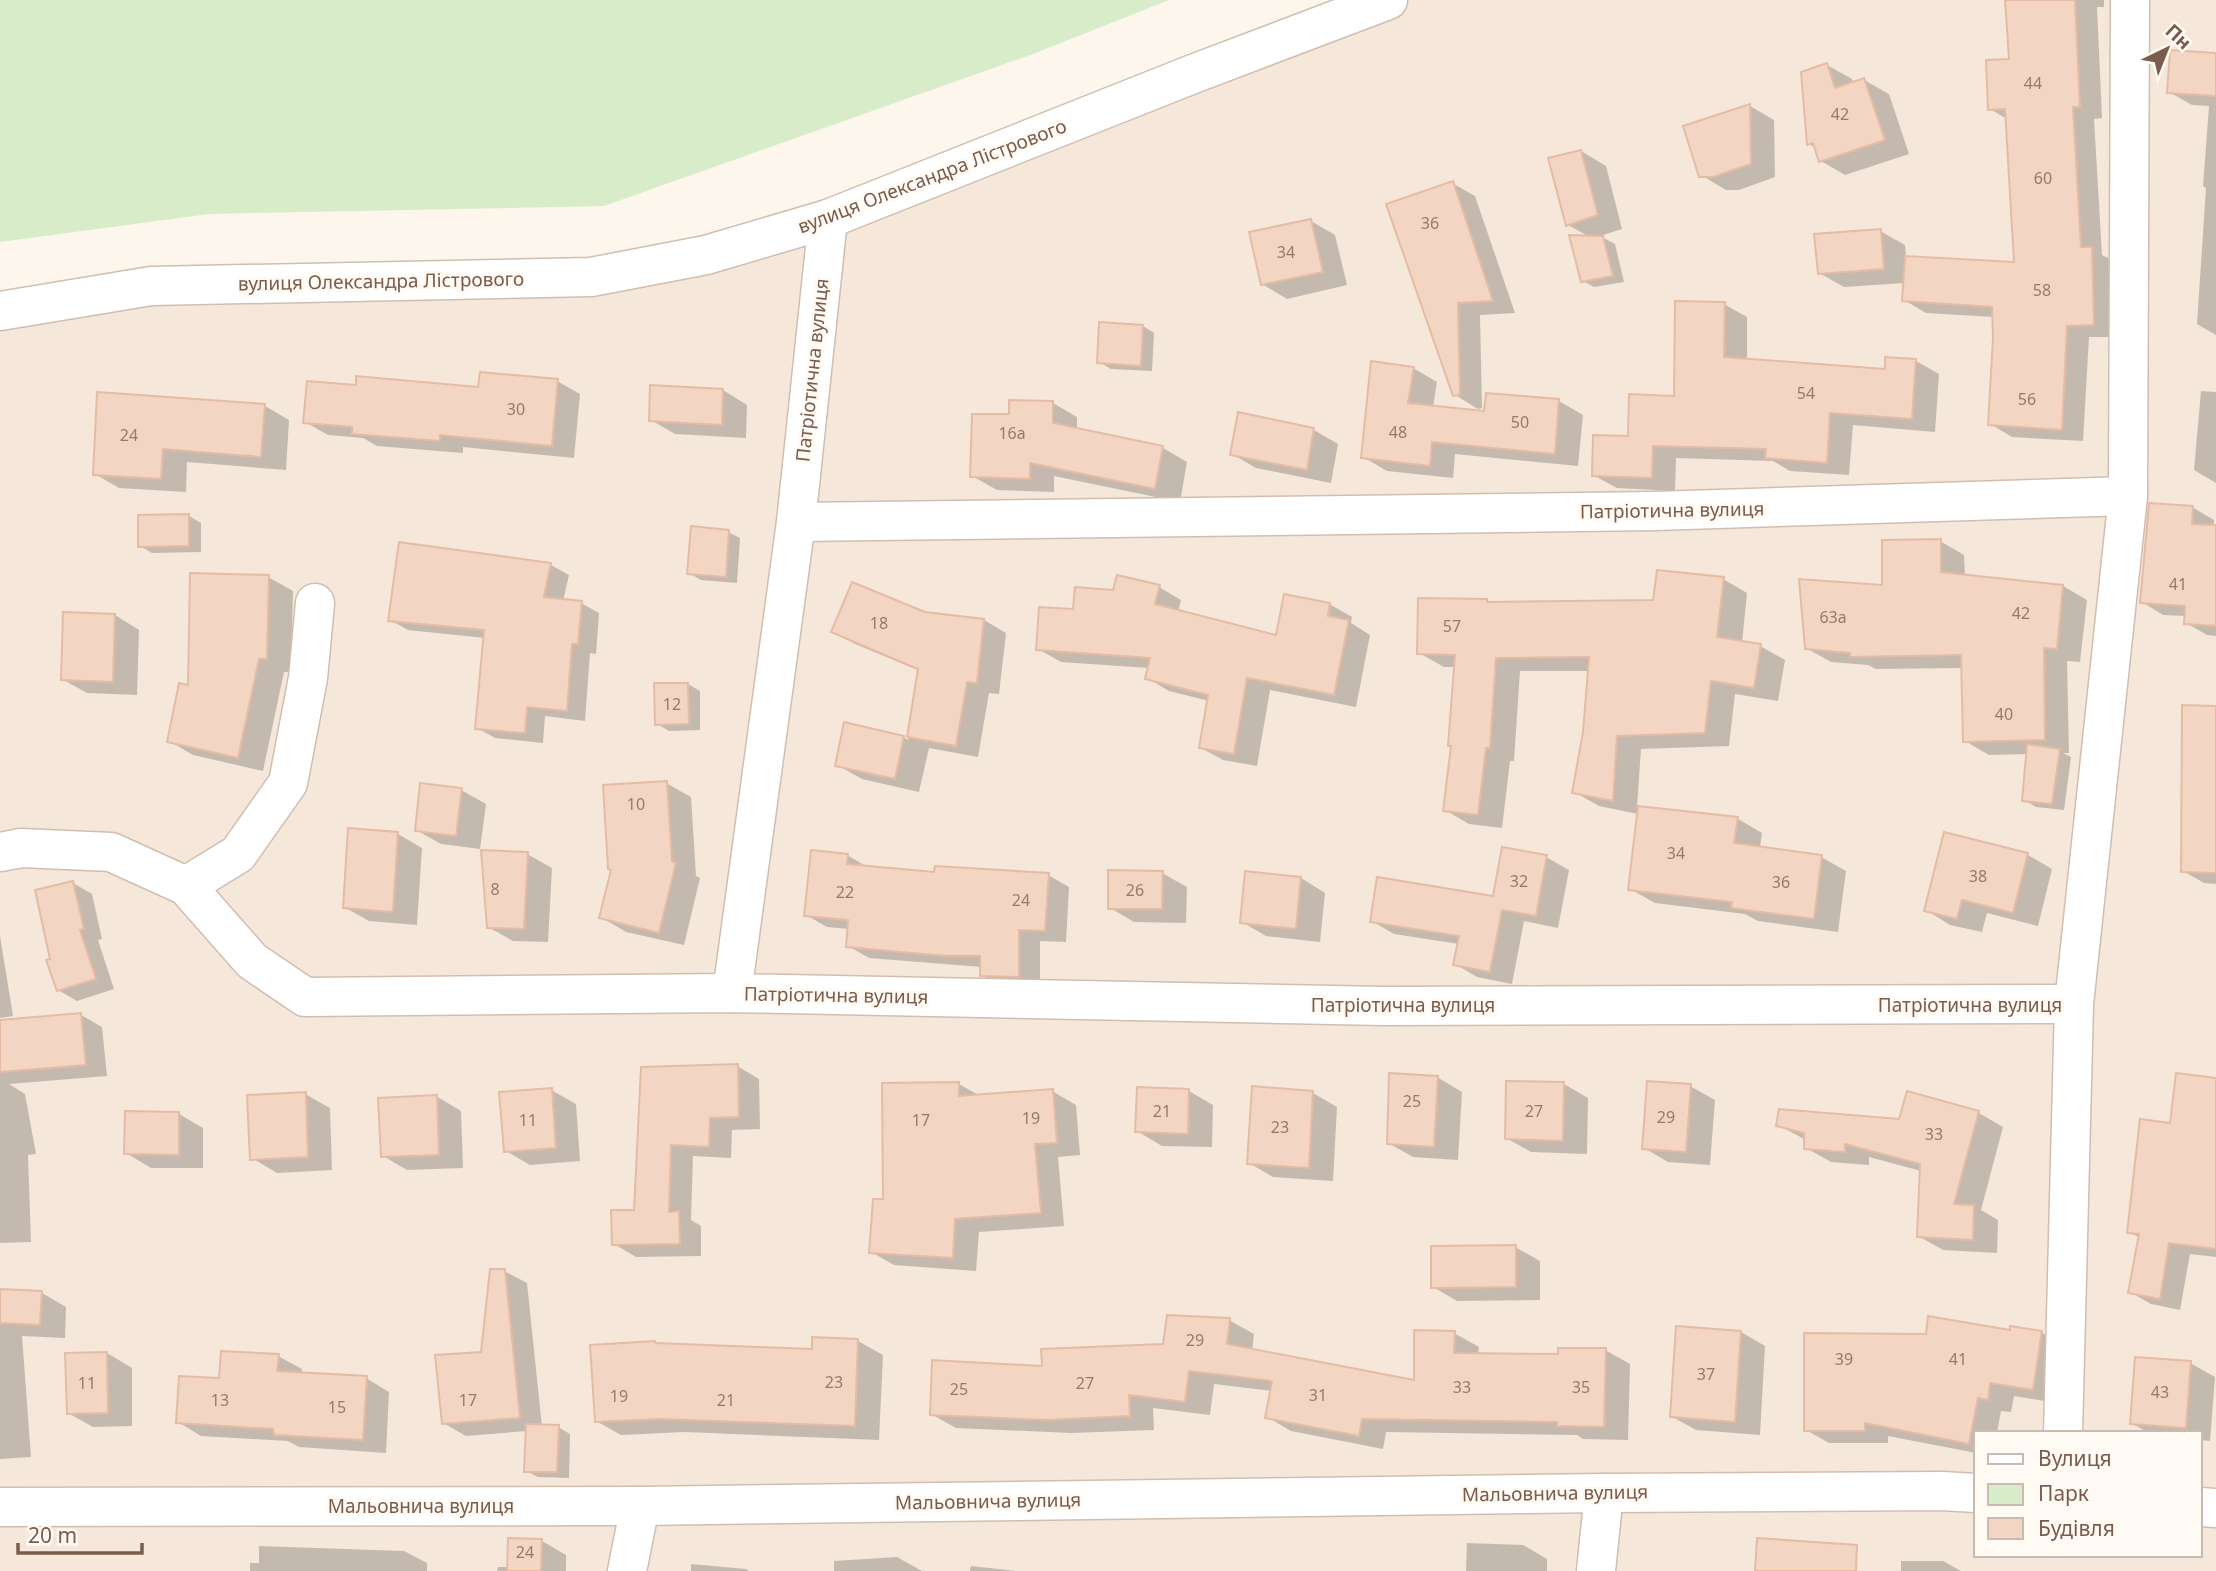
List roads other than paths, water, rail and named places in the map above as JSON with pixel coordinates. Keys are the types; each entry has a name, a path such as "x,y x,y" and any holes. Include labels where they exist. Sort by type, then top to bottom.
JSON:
{"street":[{"name":"вулиця Олександра Лістрового","path":"0,311 151,286 591,277 706,256 828,219 1193,74 1388,0"},
{"name":"Патріотична вулиця","path":"2063,1431 2074,1004 2128,496 2130,0"},
{"name":"Патріотична вулиця","path":"732,993 796,522 828,219"},
{"name":"Патріотична вулиця","path":"796,522 1656,511 2128,496"},
{"path":"186,886 238,854 288,783 308,678 315,603"},
{"name":"Патріотична вулиця","path":"0,852 21,848 111,852 186,886 252,961 305,997 732,993 1382,1006 2074,1004"},
{"path":"1596,1571 1604,1493"},
{"name":"Мальовнича вулиця","path":"0,1507 640,1506 1604,1493 1974,1493"},
{"path":"627,1571 640,1506"}]}
